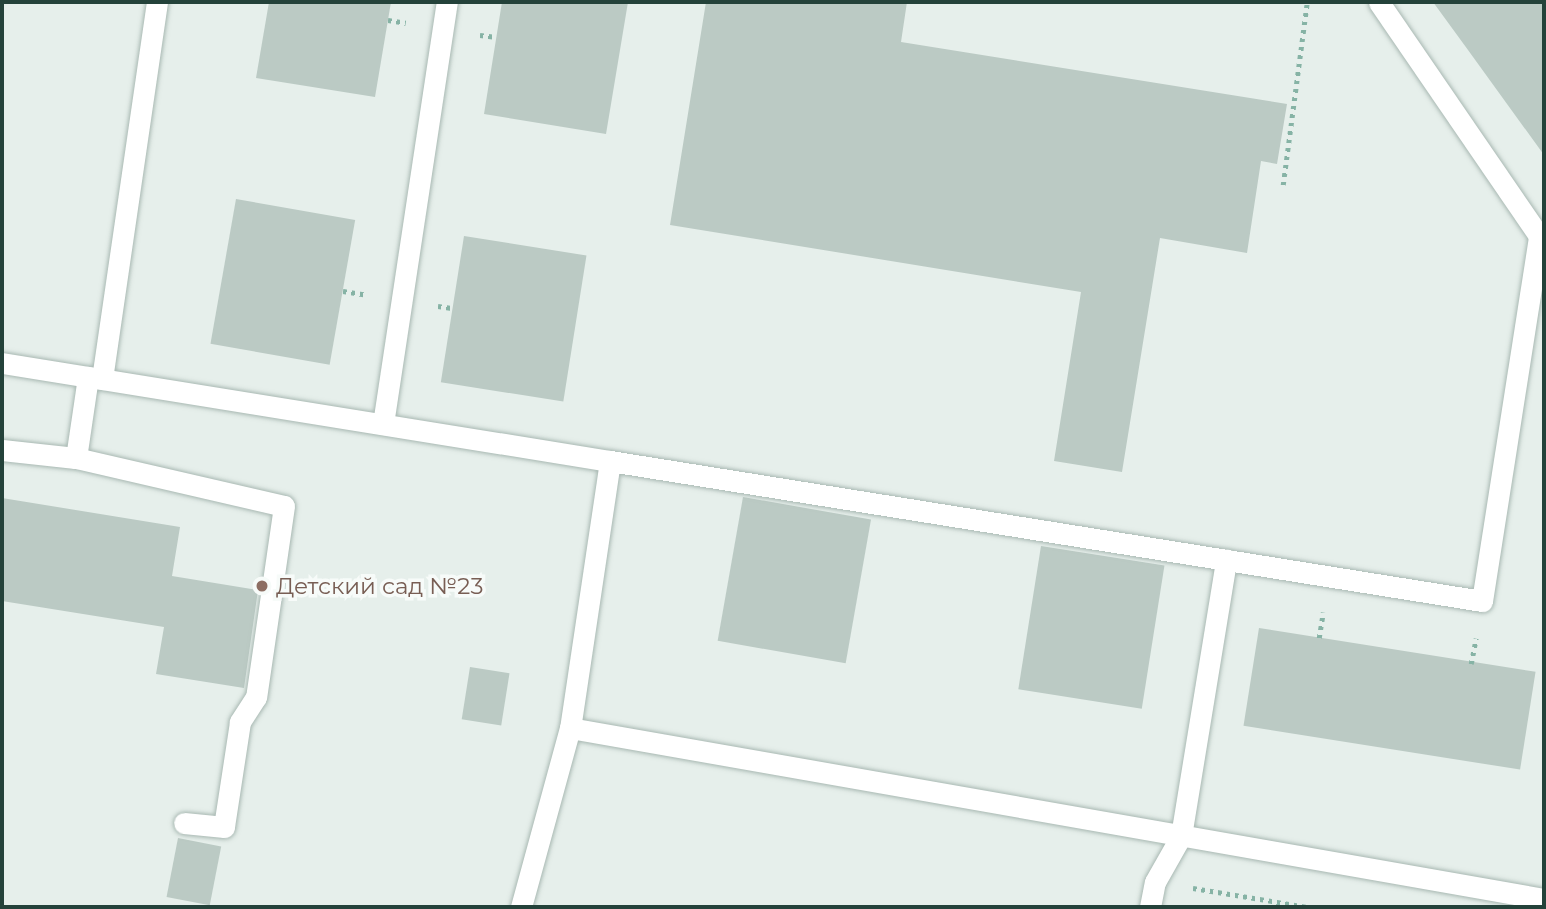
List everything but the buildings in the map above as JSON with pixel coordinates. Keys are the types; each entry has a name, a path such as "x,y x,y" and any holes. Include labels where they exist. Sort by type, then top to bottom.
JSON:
{"lane":[{"path":"76,458 95,378 157,2"},
{"path":"383,424 447,2"},
{"path":"2,363 1482,601 1539,236 1379,2"},
{"path":"2,450 76,458 284,506 257,697 240,722 224,827 184,823"},
{"path":"521,907 570,728 610,461"},
{"path":"1150,907 1155,882 1181,836 1226,560"},
{"path":"570,728 1544,899"}],"path":[{"path":"1283,185 1307,2"},
{"path":"1155,882 1308,907"}],"place":[{"name":"Детский сад №23","path":"262,586"}]}
